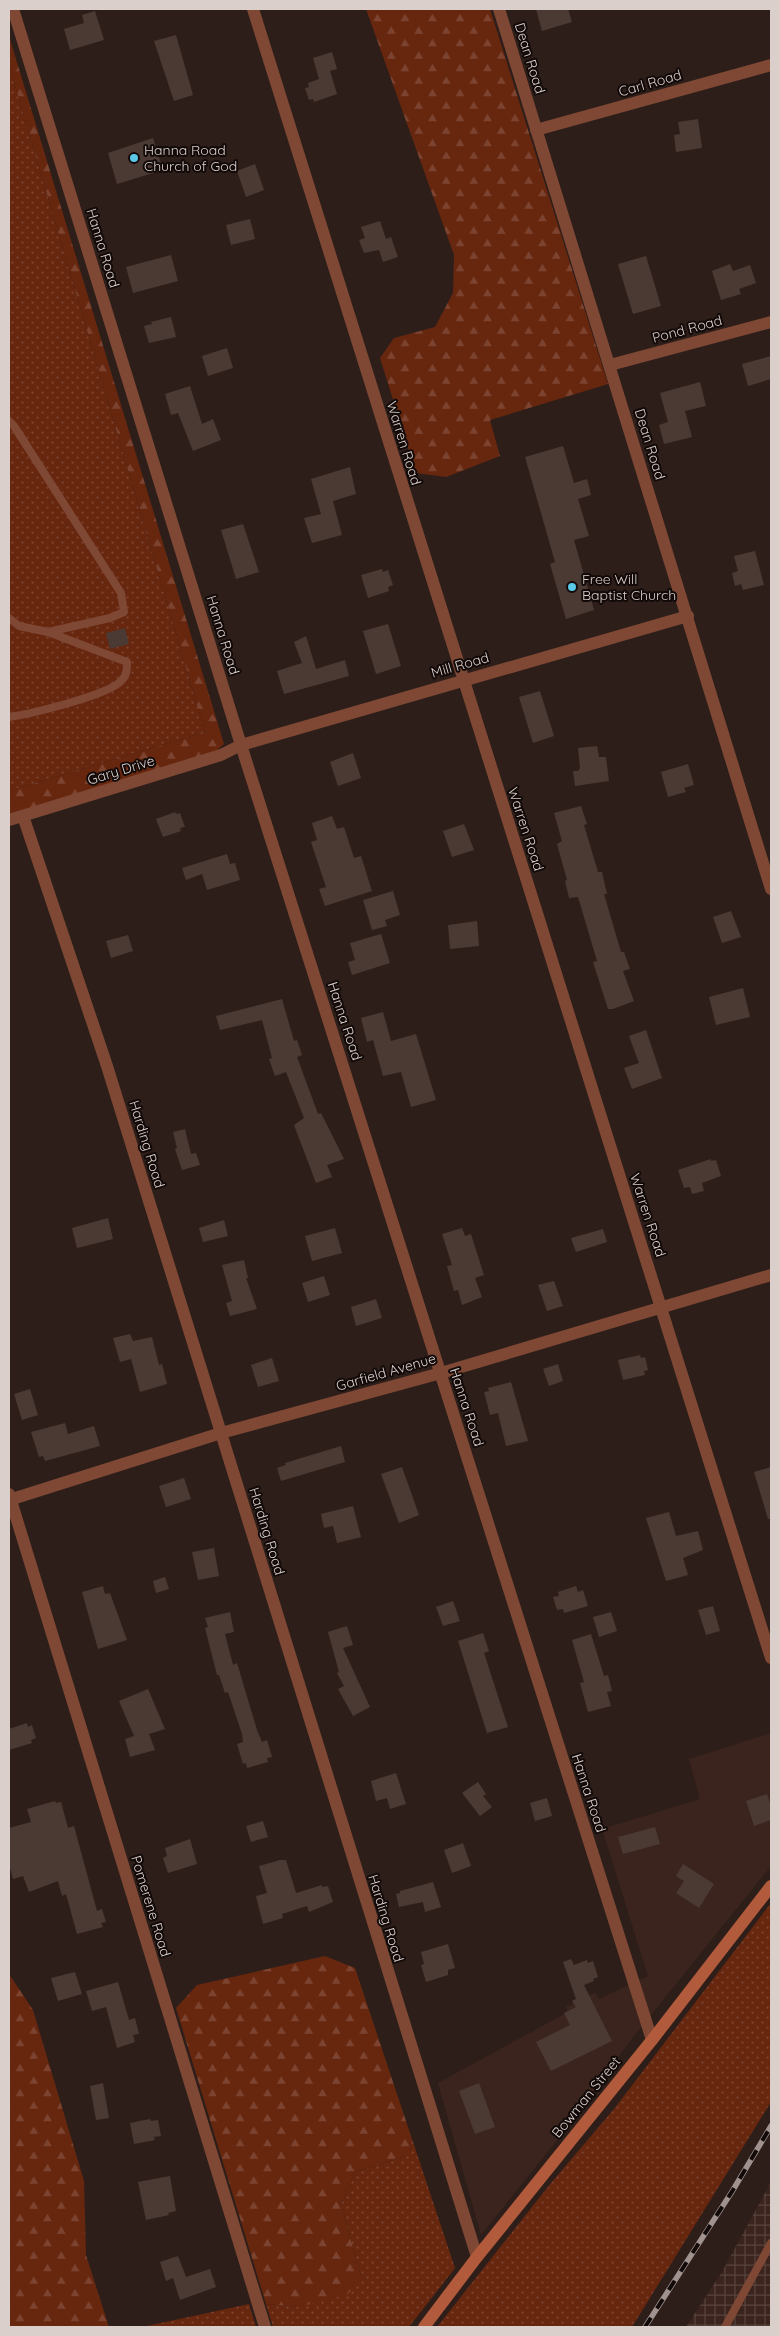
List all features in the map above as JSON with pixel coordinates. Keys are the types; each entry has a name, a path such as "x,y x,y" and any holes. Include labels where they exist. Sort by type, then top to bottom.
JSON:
{"street":[{"name":"Hanna Road","path":"13,9 241,745 652,2040"},
{"name":"Warren Road","path":"253,9 771,1658"},
{"name":"Dean Road","path":"499,9 771,889"},
{"name":"Carl Road","path":"536,130 771,65"},
{"name":"Pond Road","path":"610,365 771,322"},
{"name":"Mill Road","path":"241,745 688,616"},
{"name":"Gary Drive","path":"9,820 221,755 241,745"},
{"name":"Harding Road","path":"23,816 107,1066 477,2257"},
{"name":"Garfield Avenue","path":"9,1498 221,1434 441,1373 771,1275"},
{"name":"Pomerene Road","path":"9,1498 265,2327"},
{"name":"Bowman Street","path":"424,2327 477,2257 652,2040 771,1886"}],"lane":[{"path":"9,421 120,593 124,612 110,618 48,632"},
{"path":"9,618 19,626 48,632 100,654 119,658 127,662 127,672 122,682 108,689 62,704 9,717"},
{"path":"726,2327 771,2243"}],"shaded area":[{"path":"771,1733 771,1866 630,2041 554,2144 481,2235 438,2083 568,2012 566,2007 595,1993 599,1999 648,1976 602,1829 700,1799 689,1759"},
{"path":"771,2182 771,2327 686,2327 722,2272"}],"green space":[{"path":"366,9 490,9 608,384 490,420 500,456 446,477 416,473 380,358 394,338 435,327 453,293 454,255"},
{"path":"9,36 224,744 216,751 9,815 9,791 205,732 9,65"},
{"path":"9,65 205,732 9,791"},
{"path":"771,1903 771,2102 632,2327 437,2327 551,2183 614,2109"},
{"path":"325,1956 355,1968 411,2136 410,2155 355,2172 341,2204 361,2276 348,2294 299,2307 266,2304 176,2008 197,1985"},
{"path":"9,1974 33,2010 84,2181 86,2255 109,2327 9,2327"},
{"path":"411,2136 455,2268 409,2327 273,2327 266,2304 299,2307 361,2276 341,2204 355,2172 410,2155"},
{"path":"249,2304 256,2327 142,2327"}],"building":[{"path":"536,9 568,9 572,22 542,31"},
{"path":"95,11 104,40 70,50 64,29 84,23 82,15"},
{"path":"176,35 193,95 174,101 154,41"},
{"path":"332,52 337,69 330,71 337,94 314,102 313,99 309,100 305,88 309,87 308,83 319,79 313,58"},
{"path":"698,119 702,148 676,152 674,135 680,134 678,122"},
{"name":"Hanna Road Church of God","path":"153,138 163,170 117,184 108,153"},
{"path":"255,164 264,190 246,197 237,171"},
{"path":"250,219 255,239 231,245 226,225"},
{"path":"380,221 386,239 391,237 398,257 383,262 379,250 364,253 359,240 365,238 361,227"},
{"path":"171,255 178,281 133,293 126,267"},
{"path":"646,256 661,306 633,314 618,264"},
{"path":"730,264 733,271 750,265 756,283 739,289 741,294 721,300 712,271"},
{"path":"171,317 176,337 149,343 144,326 152,324 151,322"},
{"path":"227,348 233,368 208,376 202,356"},
{"path":"771,356 771,379 748,386 742,364"},
{"path":"700,382 706,406 685,411 692,437 664,444 659,425 668,422 660,393"},
{"path":"190,386 202,424 213,419 221,440 193,451 178,413 171,415 165,394"},
{"path":"563,446 574,483 587,479 591,495 578,499 589,536 574,540 594,610 566,619 550,564 555,562 525,457"},
{"path":"350,467 356,494 333,501 342,535 312,543 304,518 321,514 311,479"},
{"path":"243,524 259,572 236,579 221,530"},
{"path":"755,551 764,585 743,590 741,584 735,586 732,573 738,571 734,556"},
{"path":"382,569 383,572 388,570 393,585 388,587 389,591 368,598 361,575"},
{"path":"388,624 401,666 376,674 363,631"},
{"path":"125,628 129,644 110,649 106,633"},
{"path":"306,636 316,669 345,660 349,676 284,694 277,671 302,663 294,642"},
{"path":"540,691 554,736 533,743 519,697"},
{"path":"597,746 599,757 606,757 609,781 575,786 573,771 578,771 580,768 578,748"},
{"path":"353,753 361,778 338,786 330,762"},
{"path":"688,764 694,785 684,788 686,792 668,797 661,772"},
{"path":"581,806 587,824 584,825 598,872 602,872 607,894 604,894 621,952 624,952 630,969 623,971 634,1001 613,1009 608,1009 593,962 597,961 578,897 569,898 565,881 567,880 557,844 562,841 554,813"},
{"path":"175,812 176,814 180,813 185,827 180,828 181,831 163,837 156,819"},
{"path":"332,816 337,829 344,827 354,858 361,856 372,891 325,906 319,889 326,887 311,842 317,840 312,823"},
{"path":"464,824 474,850 452,857 443,831"},
{"path":"227,854 230,864 235,863 240,880 207,890 202,874 186,880 182,868"},
{"path":"393,891 400,915 385,920 387,926 372,930 363,900"},
{"path":"731,911 741,937 722,943 713,917"},
{"path":"477,921 479,946 450,949 448,925"},
{"path":"381,934 390,963 352,975 348,962 355,960 350,943"},
{"path":"128,935 133,951 111,958 106,941"},
{"path":"743,988 750,1017 716,1025 709,997"},
{"path":"282,999 294,1041 297,1040 302,1055 297,1057 318,1114 321,1113 344,1159 327,1165 332,1177 316,1183 294,1125 304,1118 286,1072 275,1076 269,1059 272,1058 262,1020 220,1030 216,1016"},
{"path":"383,1012 391,1041 416,1034 436,1100 411,1107 401,1072 383,1076 373,1040 367,1042 361,1018"},
{"path":"646,1030 662,1078 632,1089 624,1068 639,1063 629,1036"},
{"path":"185,1129 191,1154 196,1153 200,1165 182,1170 175,1149 177,1148 173,1132"},
{"path":"711,1159 711,1161 716,1160 721,1176 702,1183 704,1191 692,1194 690,1187 684,1188 678,1170"},
{"path":"108,1218 113,1239 77,1248 72,1228"},
{"path":"224,1220 228,1236 203,1242 199,1228"},
{"path":"335,1228 342,1253 312,1261 305,1236"},
{"path":"462,1228 465,1236 471,1234 484,1275 475,1278 482,1297 462,1305 458,1290 454,1291 447,1266 452,1265 442,1234"},
{"path":"603,1229 607,1242 576,1252 571,1238"},
{"path":"244,1260 248,1278 246,1278 257,1309 230,1316 226,1303 232,1301 222,1265"},
{"path":"324,1276 330,1295 308,1302 302,1283"},
{"path":"554,1281 563,1306 547,1311 538,1285"},
{"path":"376,1299 382,1318 356,1326 351,1307"},
{"path":"130,1334 133,1341 152,1337 159,1365 162,1364 167,1384 140,1392 131,1359 120,1362 113,1338"},
{"path":"640,1355 641,1358 645,1357 648,1370 644,1371 645,1375 623,1380 618,1360"},
{"path":"272,1358 279,1381 258,1387 251,1365"},
{"path":"558,1364 563,1381 549,1386 543,1369"},
{"path":"511,1382 528,1441 506,1446 498,1413 490,1415 484,1392 489,1391 488,1388"},
{"path":"30,1389 38,1415 22,1420 14,1394"},
{"path":"65,1423 68,1434 94,1426 100,1446 45,1461 43,1456 39,1457 31,1432"},
{"path":"341,1446 345,1462 281,1481 277,1468 286,1465 285,1463"},
{"path":"402,1467 419,1515 399,1523 381,1474"},
{"path":"771,1467 771,1519 768,1519 754,1472"},
{"path":"184,1478 191,1499 166,1507 159,1486"},
{"path":"353,1506 361,1537 337,1543 333,1526 324,1528 321,1514"},
{"path":"669,1512 676,1536 698,1531 703,1550 683,1558 688,1575 666,1581 646,1518"},
{"path":"214,1548 219,1576 198,1580 192,1552"},
{"path":"165,1577 169,1589 156,1593 153,1581"},
{"path":"103,1586 105,1594 110,1593 127,1640 98,1649 82,1592"},
{"path":"576,1586 578,1592 583,1590 588,1606 564,1613 563,1609 557,1610 553,1597 559,1596 558,1592"},
{"path":"453,1601 460,1621 443,1626 436,1607"},
{"path":"713,1606 720,1631 706,1635 698,1610"},
{"path":"230,1612 234,1632 225,1634 233,1665 237,1663 257,1730 262,1742 267,1740 272,1757 267,1758 268,1762 247,1768 246,1763 243,1764 237,1744 243,1742 242,1734 228,1692 225,1693 219,1675 217,1675 205,1628 208,1627 205,1618"},
{"path":"611,1612 617,1631 599,1637 593,1617"},
{"path":"347,1626 353,1645 343,1648 370,1707 353,1716 338,1689 344,1686 337,1673 339,1672 328,1632"},
{"path":"483,1633 489,1651 484,1653 508,1727 487,1733 458,1641"},
{"path":"591,1634 604,1676 608,1675 612,1691 607,1692 611,1706 588,1712 580,1683 584,1682 572,1640"},
{"path":"148,1689 165,1729 149,1734 155,1750 130,1757 125,1739 134,1736 119,1701"},
{"path":"27,1723 28,1727 32,1725 36,1738 31,1740 32,1743 9,1750 9,1729"},
{"path":"396,1773 406,1804 390,1809 387,1798 376,1801 371,1781"},
{"path":"478,1782 486,1794 483,1796 492,1807 480,1816 462,1793"},
{"path":"767,1794 771,1807 771,1820 754,1826 746,1801"},
{"path":"547,1798 552,1816 535,1821 530,1803"},
{"path":"55,1801 56,1803 61,1802 68,1828 74,1826 97,1911 102,1909 106,1922 101,1923 103,1927 77,1934 66,1894 62,1896 58,1881 29,1892 23,1876 13,1879 9,1864 9,1828 31,1822 27,1809"},
{"path":"263,1821 268,1837 251,1842 246,1826"},
{"path":"655,1827 660,1844 623,1854 618,1837"},
{"path":"190,1839 197,1864 168,1873 163,1858 167,1856 165,1848"},
{"path":"463,1843 471,1866 452,1873 444,1850"},
{"path":"286,1860 296,1893 322,1885 322,1887 328,1886 333,1902 309,1912 307,1906 282,1914 283,1918 263,1924 256,1896 267,1893 259,1866"},
{"path":"683,1864 714,1884 699,1908 676,1893 684,1881 676,1876"},
{"path":"433,1882 441,1907 425,1912 423,1902 399,1907 396,1894 400,1893 400,1891"},
{"path":"448,1944 455,1968 448,1970 448,1975 426,1982 421,1965 424,1964 421,1952"},
{"path":"571,1959 574,1965 587,1960 588,1963 593,1961 598,1977 584,1985 612,2041 551,2071 536,2042 570,2025 564,2013 576,2007 572,2001 576,1999 563,1962"},
{"path":"75,1972 82,1994 58,2001 51,1978"},
{"path":"118,1982 129,2020 135,2018 139,2034 133,2035 135,2042 117,2048 106,2007 92,2011 86,1991"},
{"path":"103,2083 109,2118 96,2120 90,2086"},
{"path":"479,2083 495,2127 475,2134 459,2091"},
{"path":"150,2119 151,2121 158,2120 161,2136 154,2137 155,2140 134,2144 130,2123"},
{"path":"170,2176 176,2211 168,2213 169,2215 146,2220 138,2182"},
{"path":"178,2256 186,2277 210,2269 216,2287 180,2300 173,2278 166,2281 160,2262"}],"railway":[{"path":"645,2327 733,2190 771,2126"}],"place":[{"name":"Hanna Road Church of God","path":"134,158"},
{"name":"Free Will Baptist Church","path":"572,587"}]}
